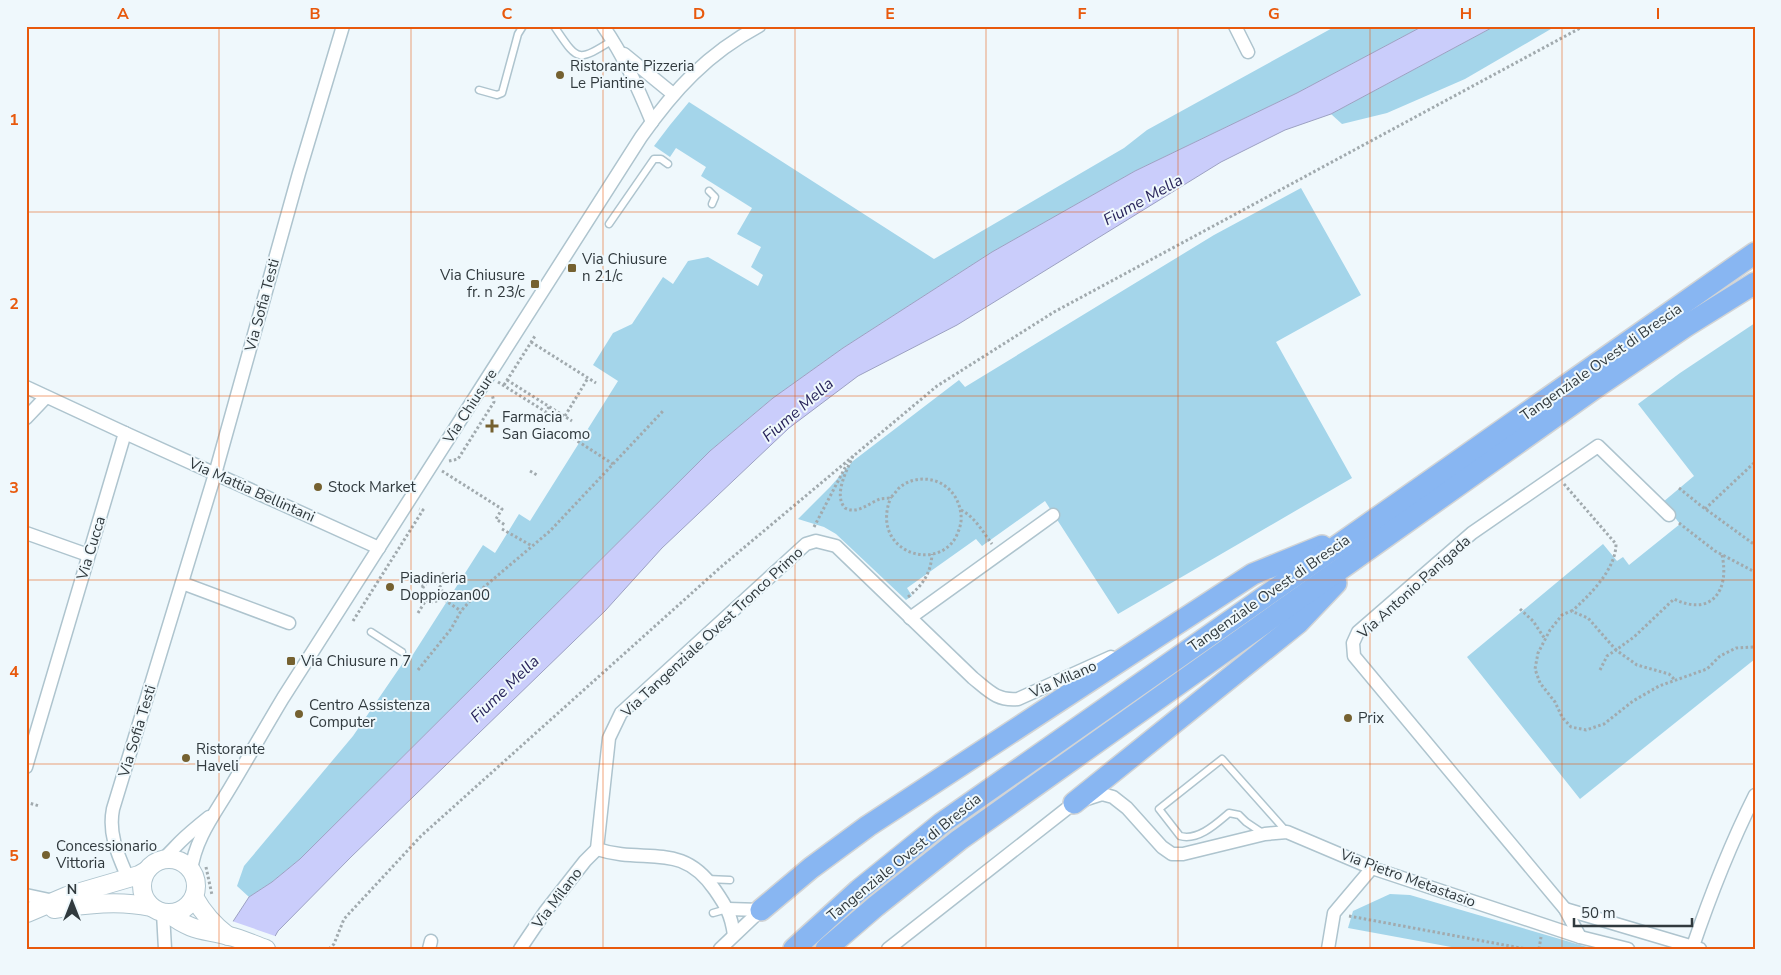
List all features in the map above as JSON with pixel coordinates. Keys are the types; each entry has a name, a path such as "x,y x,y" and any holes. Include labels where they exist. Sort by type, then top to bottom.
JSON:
{"highway":[{"name":"Tangenziale Ovest di Brescia","path":"826,949 876,906 959,840 1365,538 1755,253"},
{"name":"Tangenziale Ovest di Brescia","path":"794,949 859,890 942,823 1365,538 1755,282"},
{"path":"1686,326 1755,294"},
{"path":"761,910 811,868 868,826 1254,574 1365,538"},
{"path":"1074,803 1298,623 1365,538"}],"main road":[{"path":"27,913 66,896 128,878 146,870 153,864 170,859 196,864 196,888 211,922 229,936"},
{"path":"146,870 142,886 146,901 161,911 193,928 229,936 266,949"},
{"path":"27,913 83,904 114,902 161,911 183,909 190,904 202,901"}],"street":[{"name":"Via Sofia Testi","path":"128,878 112,838 112,816 215,474 299,173 343,26"},
{"path":"602,26 620,51 638,87 652,122"},
{"name":"Via Chiusure","path":"162,860 189,833 212,814 228,791 283,698 378,548 652,122 673,94 700,66 731,43 759,26"},
{"path":"1234,26 1248,52"},
{"path":"620,51 673,94"},
{"path":"26,387 125,432"},
{"path":"26,418 46,397"},
{"name":"Via Mattia Bellintani","path":"125,432 378,548"},
{"name":"Via Cucca","path":"26,767 125,432"},
{"name":"Via Antonio Panigada","path":"1580,937 1565,910 1354,656 1353,643 1358,632 1472,533 1598,446 1669,515"},
{"path":"910,618 1054,515"},
{"path":"26,533 88,555"},
{"name":"Via Tangenziale Ovest Tronco Primo","path":"597,849 609,738 622,713 806,544 816,541 836,546 973,678"},
{"path":"182,583 289,623"},
{"name":"Via Milano","path":"973,678 997,697 1007,700 1018,699 1155,638"},
{"path":"888,949 1074,803 1091,796 1102,794 1113,797 1128,808 1162,847 1172,854 1184,854 1265,834 1287,832"},
{"path":"1565,910 1695,948 1728,852 1755,795"},
{"name":"Via Chiusure","path":"196,864 212,814"},
{"name":"Via Pietro Metastasio","path":"1287,832 1372,868 1580,937"},
{"path":"597,849 612,854 674,858 687,862 728,909 732,919 734,934"},
{"name":"Via Milano","path":"520,949 545,912 585,861 597,849"},
{"path":"1328,949 1334,913 1372,868"},
{"path":"26,895 54,901"},
{"path":"728,909 761,910"},
{"path":"720,949 761,910"},
{"path":"161,911 165,949"},
{"path":"1580,937 1628,949"}],"lane":[{"path":"479,90 497,95 502,93 518,34 523,26"},
{"path":"554,26 572,52 578,56 590,54 613,40"},
{"path":"609,224 654,159 660,159 668,164"},
{"path":"709,191 715,197 712,204"},
{"path":"371,632 402,652"},
{"path":"1265,834 1246,822 1240,815 1229,812 1202,833 1193,837 1180,836 1159,809 1222,759 1287,832"},
{"path":"700,876 730,880"},
{"path":"713,913 728,909"}],"path":[{"path":"329,949 334,944 344,919 421,836 722,566 937,386 1054,312 1584,26"},
{"path":"504,386 535,336"},
{"path":"531,342 596,383"},
{"path":"564,416 588,378"},
{"path":"507,380 572,421"},
{"path":"498,382 546,412 549,408"},
{"path":"446,462 458,459 494,402 492,391"},
{"path":"418,670 451,629 461,611 486,584 550,531 663,411"},
{"path":"565,432 613,464"},
{"path":"852,457 842,483 840,495 842,505 848,510 854,510 879,499 891,497"},
{"path":"806,544 852,457"},
{"path":"1705,509 1755,462"},
{"path":"441,471 502,509 496,519 505,525"},
{"path":"530,471 537,475"},
{"path":"1556,474 1616,544 1616,553 1602,578 1571,611 1562,615 1555,623 1538,653 1535,669 1537,677 1544,690 1558,707 1562,717 1572,727 1586,730 1604,724 1633,701 1659,686 1707,669 1720,656 1736,648 1755,648"},
{"path":"922,479 934,480 945,486 954,494 962,517 960,529 954,540 946,548 932,554 912,553 902,548 888,530 886,519 891,497 899,488 910,482 922,479"},
{"path":"1679,488 1755,545"},
{"path":"960,510 967,513 977,523 994,546"},
{"path":"353,621 421,514"},
{"path":"1669,515 1722,555 1755,572"},
{"path":"502,529 532,546"},
{"path":"897,604 921,586 930,569 932,554"},
{"path":"1600,670 1608,656 1634,637 1674,599 1687,605 1703,605 1717,597 1723,584 1725,569 1722,555"},
{"path":"438,583 445,571"},
{"path":"409,577 423,586"},
{"path":"423,586 430,582 438,583"},
{"path":"423,586 422,594 426,600 434,602 440,597 442,590 438,583"},
{"path":"440,597 461,611"},
{"path":"418,613 426,600"},
{"path":"1520,609 1533,621 1546,639"},
{"path":"1571,611 1588,618 1616,650 1637,665 1669,674 1676,680"},
{"path":"26,802 39,806"},
{"path":"196,864 203,873 205,882 202,901"},
{"path":"196,864 210,882 202,901"},
{"path":"1334,913 1526,949"}],"shaded area":[{"path":"1336,26 1423,26 1297,93 1135,171 992,252 843,348 773,398 710,451 300,859 272,882 249,897 237,886 244,866 353,736 409,654 412,656 483,545 495,553 519,514 530,521 618,381 593,365 613,333 632,324 663,277 673,284 688,261 708,257 758,286 763,275 751,267 761,247 737,234 752,208 701,176 706,167 676,148 670,157 654,146 689,102 934,259 1124,148 1147,130"},
{"path":"1495,26 1556,26 1465,79 1387,113 1342,124 1331,114"},
{"path":"1301,188 1361,295 1276,342 1352,478 1118,614 1045,501 982,546 976,539 907,588 912,596 906,600 836,534 824,527 798,519 853,461 959,380 965,387 1214,235"},
{"path":"1755,323 1755,659 1580,799 1467,657 1603,544 1617,561 1623,557 1629,565 1680,524 1663,502 1694,476 1638,404 1680,373"},
{"path":"1390,894 1410,895 1594,949 1462,949 1348,928 1353,911"}],"water":[{"name":"Fiume Mella","path":"1423,26 1495,26 1331,114 1285,130 1221,162 957,325 858,376 789,428 662,548 605,611 351,857 278,931 268,949 215,949 249,897 272,882 300,859 710,451 773,398 843,348 992,252 1135,171 1297,93"}],"pier":[{"path":"229,920 278,937 271,949 220,949 213,947"}],"place":[{"name":"Ristorante Pizzeria Le Piantine","path":"560,75"},
{"name":"Via Chiusure n 21/c","path":"572,268"},
{"name":"Via Chiusure fr. n 23/c","path":"535,284"},
{"name":"Farmacia San Giacomo","path":"492,426"},
{"name":"Stock Market","path":"318,487"},
{"name":"Piadineria Doppiozan00","path":"390,587"},
{"name":"Via Chiusure n 7","path":"291,661"},
{"name":"Centro Assistenza Computer","path":"299,714"},
{"name":"Prix","path":"1348,718"},
{"name":"Ristorante Haveli","path":"186,758"},
{"name":"Concessionario Vittoria","path":"46,855"}]}
